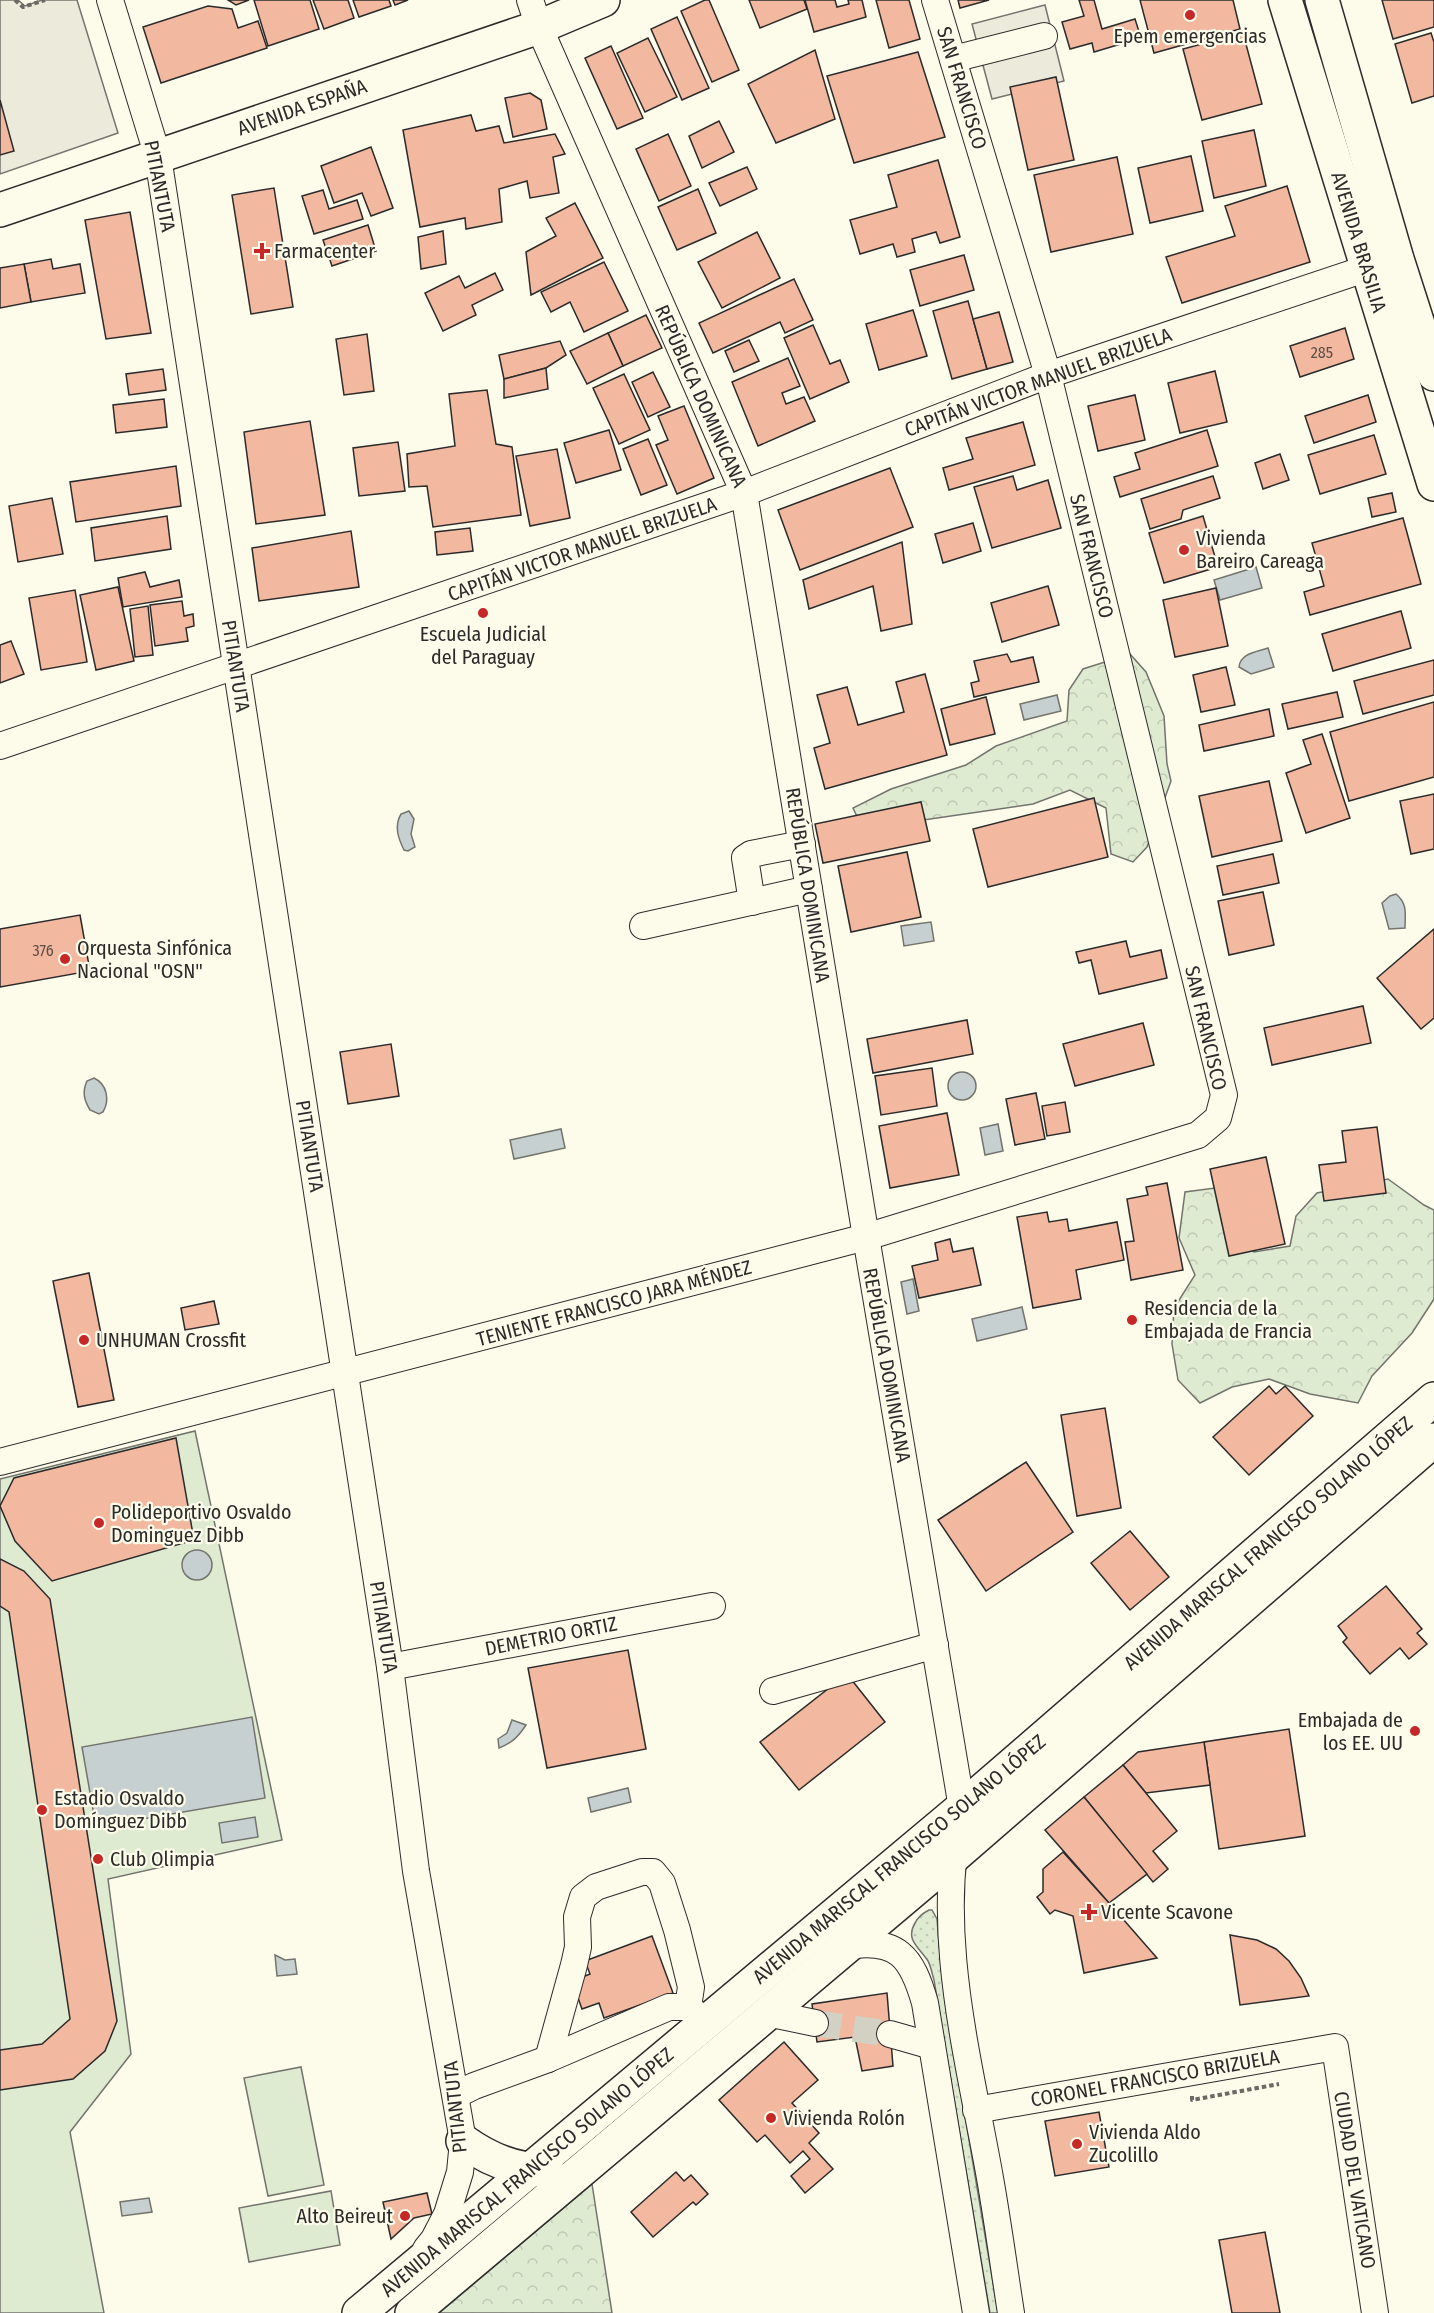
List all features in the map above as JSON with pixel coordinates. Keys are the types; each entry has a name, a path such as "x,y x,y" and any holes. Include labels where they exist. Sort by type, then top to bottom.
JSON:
{"main road":[{"name":"AVENIDA ESPAÑA","path":"0,210 158,156 534,13 603,0"},
{"name":"AVENIDA BRASILIA","path":"1286,0 1366,268 1434,484"},
{"name":"AVENIDA BRASILIA","path":"1322,0 1397,259 1434,374"},
{"name":"AVENIDA MARISCAL FRANCISCO SOLANO LÓPEZ","path":"359,2313 529,2170 697,2014 962,1808 1434,1399"},
{"name":"AVENIDA MARISCAL FRANCISCO SOLANO LÓPEZ","path":"412,2313 952,1858 1434,1440"},
{"path":"463,2141 499,2161 529,2170 583,2169"}],"street":[{"name":"PITIANTUTA","path":"110,0 158,156 390,1667 416,1871 463,2141 460,2172 447,2214 434,2239 397,2280"},
{"name":"SAN FRANCISCO","path":"935,0 1048,375 1224,1095 1218,1118"},
{"name":"REPÚBLICA DOMINICANA","path":"534,13 744,493 962,1808"},
{"path":"953,58 1044,36"},
{"name":"CAPITÁN VICTOR MANUEL BRIZUELA","path":"0,746 744,493 1048,375 1397,259"},
{"path":"752,902 745,858 751,854 802,843"},
{"path":"643,926 809,889"},
{"name":"TENIENTE FRANCISCO JARA MÉNDEZ","path":"1,1458 344,1373 866,1237 1198,1135 1218,1118"},
{"name":"DEMETRIO ORTIZ","path":"390,1667 712,1606"},
{"path":"773,1691 935,1646"},
{"path":"962,1808 952,1858 949,1901 951,1935 976,2110 990,2177 1011,2313"},
{"path":"456,2095 474,2086 548,2059 669,2007 697,2014 662,1883 653,1872 642,1872 596,1887 583,1897 577,1917 578,1947 548,2059"},
{"path":"847,1946 870,1943 890,1948 909,1962 919,1981 925,2003 976,2313"},
{"path":"767,2013 815,2023"},
{"path":"890,2034 932,2046"},
{"name":"CORONEL FRANCISCO BRIZUELA","path":"976,2110 1185,2084 1335,2047"},
{"name":"CIUDAD DEL VATICANO","path":"1335,2047 1375,2313"},
{"path":"955,2184 990,2177"}],"path":[{"path":"15,0 23,7 45,0"},
{"name":"CORONEL FRANCISCO BRIZUELA","path":"1185,2084 1192,2100 1282,2083"}],"green space":[{"path":"1130,654 1146,672 1164,716 1167,764 1171,781 1147,847 1133,862 1111,854 1106,808 1070,790 1033,804 862,827 853,808 891,789 966,765 996,746 1067,721 1069,690 1083,669"},
{"path":"1388,1179 1434,1210 1434,1299 1412,1333 1372,1376 1358,1403 1310,1394 1269,1379 1232,1387 1200,1403 1178,1380 1172,1344 1174,1308 1195,1275 1179,1238 1185,1192 1230,1186 1225,1234 1254,1252 1290,1246 1296,1216 1317,1193"},
{"name":"Club Olimpia","path":"195,1431 282,1840 108,1879 131,2054 70,2132 104,2313 0,2313 0,1479"},
{"path":"932,1910 937,1919 942,1978 998,2313 990,2313 934,1980 929,1963 912,1939 912,1929 918,1919"},
{"path":"301,2067 324,2185 268,2196 244,2078"},
{"path":"592,2184 612,2313 439,2313"},
{"path":"331,2191 340,2245 249,2262 239,2208"}],"shaded area":[{"path":"0,0 18,0 25,6 42,0 77,0 118,133 0,174"},
{"path":"1045,5 1064,81 992,99 972,24"},
{"path":"1256,567 1262,588 1220,600 1214,580"},
{"path":"1268,648 1274,667 1251,674 1239,667 1240,662 1246,656"},
{"path":"1057,695 1061,711 1024,720 1020,704"},
{"path":"409,811 414,819 411,834 415,847 408,851 402,846 397,828 401,814"},
{"path":"1396,894 1404,905 1405,928 1389,929 1382,903"},
{"path":"931,922 934,941 904,946 901,926"},
{"path":"962,1072 972,1076 976,1086 972,1096 962,1100 952,1096 948,1086 952,1076"},
{"path":"94,1078 102,1084 107,1098 103,1112 99,1114 90,1110 84,1096 87,1081"},
{"path":"998,1124 1003,1151 985,1155 980,1128"},
{"path":"561,1129 565,1148 514,1159 510,1140"},
{"path":"913,1279 919,1311 907,1314 901,1282"},
{"path":"1022,1307 1027,1329 977,1341 972,1319"},
{"path":"197,1550 208,1554 212,1565 208,1576 197,1580 186,1576 182,1565 186,1554"},
{"path":"252,1717 265,1798 96,1827 82,1747"},
{"path":"512,1720 526,1725 514,1739 499,1748 498,1739 507,1733"},
{"path":"628,1788 631,1802 591,1812 588,1798"},
{"path":"255,1817 258,1837 222,1843 219,1823"},
{"path":"275,1955 285,1960 295,1959 297,1974 277,1976"},
{"path":"149,2198 152,2212 122,2216 120,2202"}],"building":[{"path":"228,0 249,0 236,5"},
{"path":"254,0 310,0 319,29 268,46"},
{"path":"313,0 348,0 354,18 324,29"},
{"path":"353,0 389,0 391,6 359,17"},
{"path":"393,0 408,0 395,5"},
{"path":"709,0 739,70 712,82 681,11"},
{"path":"749,0 804,0 807,9 760,28"},
{"path":"805,0 835,0 837,7 849,4 848,0 862,0 866,17 814,32"},
{"path":"876,0 909,0 920,39 889,48"},
{"path":"958,0 989,0 960,8"},
{"path":"1079,0 1094,0 1102,29 1135,19 1141,38 1094,52 1092,43 1070,49 1062,22 1084,16"},
{"name":"Epem emergencias","path":"1140,0 1233,0 1240,29 1154,53"},
{"path":"1382,0 1434,0 1434,27 1393,39"},
{"path":"208,6 232,9 238,28 258,21 267,48 161,83 143,27"},
{"path":"677,17 709,88 682,100 651,29"},
{"path":"1243,33 1262,104 1202,120 1183,49"},
{"path":"1431,33 1434,42 1434,96 1412,103 1395,44"},
{"path":"648,38 677,97 645,112 617,53"},
{"path":"611,46 643,118 617,129 585,58"},
{"path":"815,50 835,119 776,143 748,84"},
{"path":"918,52 945,137 854,163 827,76"},
{"path":"1056,77 1074,160 1028,170 1010,87"},
{"path":"530,93 541,100 547,129 513,137 505,98"},
{"path":"0,100 14,151 0,155"},
{"path":"471,115 476,131 499,126 504,143 555,134 565,154 553,157 559,193 530,198 527,181 499,189 502,222 466,229 465,218 420,227 403,130"},
{"path":"719,121 734,152 702,168 689,136"},
{"path":"1254,130 1266,186 1214,198 1202,141"},
{"path":"668,134 691,186 659,201 636,149"},
{"path":"371,147 393,208 371,216 362,193 334,203 321,166"},
{"path":"1191,156 1203,211 1150,223 1138,168"},
{"path":"1117,157 1133,234 1051,252 1034,175"},
{"path":"938,160 960,237 940,243 936,232 912,239 915,252 897,257 893,244 860,254 850,220 897,207 888,175"},
{"path":"747,167 757,189 720,206 709,183"},
{"path":"1287,186 1310,262 1182,303 1166,257 1235,236 1225,206"},
{"path":"274,188 293,307 251,314 232,195"},
{"path":"698,189 716,233 677,250 658,207"},
{"path":"323,190 329,209 357,200 363,219 314,234 302,196"},
{"path":"575,203 603,258 531,295 526,252 556,236 546,218"},
{"path":"130,212 151,333 106,339 85,220"},
{"path":"368,225 376,251 332,266 323,240"},
{"path":"443,231 446,264 421,269 418,237"},
{"path":"757,232 780,278 722,308 698,262"},
{"path":"964,255 974,290 920,306 910,270"},
{"path":"51,259 53,269 80,264 85,293 31,302 24,264"},
{"path":"604,262 628,311 584,332 570,302 551,312 541,292"},
{"path":"24,264 31,302 0,308 0,268"},
{"path":"495,273 503,290 472,305 476,315 443,331 425,293 459,276 465,288"},
{"path":"794,279 813,320 785,333 780,322 713,353 699,323"},
{"path":"968,301 987,369 952,379 933,311"},
{"path":"913,310 927,356 879,370 866,324"},
{"path":"999,312 1013,362 987,369 973,319"},
{"path":"646,315 662,348 623,366 608,333"},
{"path":"813,325 830,364 840,360 849,382 810,399 784,338"},
{"path":"1345,328 1354,359 1300,377 1290,346"},
{"path":"608,333 623,366 587,384 570,351"},
{"path":"367,334 374,391 344,395 336,339"},
{"path":"749,340 759,361 734,372 725,351"},
{"path":"560,341 566,355 546,368 504,379 499,355"},
{"path":"788,358 800,386 782,393 786,404 804,397 815,421 758,446 732,382"},
{"path":"546,368 548,389 504,398 504,379"},
{"path":"163,369 166,390 129,395 126,374"},
{"path":"1215,371 1227,422 1180,433 1168,383"},
{"path":"653,372 670,407 648,417 632,382"},
{"path":"624,374 650,430 619,444 593,388"},
{"path":"487,390 496,444 512,447 521,515 433,527 427,486 409,487 407,454 455,446 449,394"},
{"path":"1135,395 1145,440 1098,451 1088,406"},
{"path":"1368,395 1376,422 1314,443 1305,416"},
{"path":"164,399 167,427 116,433 113,405"},
{"path":"684,406 714,478 677,494 656,445 668,440 658,416"},
{"path":"310,421 325,515 256,524 244,432"},
{"path":"1023,422 1035,465 949,490 943,468 973,459 966,438"},
{"path":"609,430 621,470 576,483 564,443"},
{"path":"1207,430 1218,466 1120,497 1114,477 1140,469 1135,453"},
{"path":"1374,435 1386,474 1320,494 1308,455"},
{"path":"648,439 667,485 641,495 623,449"},
{"path":"398,442 405,491 359,496 353,448"},
{"path":"557,449 570,518 530,526 516,456"},
{"path":"1280,454 1289,480 1263,489 1255,463"},
{"path":"176,466 181,506 76,522 70,482"},
{"path":"890,468 913,527 800,570 778,510"},
{"path":"1013,476 1017,490 1048,480 1061,528 992,548 974,487"},
{"path":"1213,476 1220,498 1183,510 1181,519 1150,529 1141,499"},
{"path":"1392,493 1396,512 1372,517 1368,498"},
{"path":"52,498 63,554 18,562 9,506"},
{"path":"167,516 171,549 95,561 91,528"},
{"name":"Vivienda Bareiro Careaga","path":"1203,516 1218,567 1164,583 1149,533"},
{"path":"1403,518 1421,584 1310,615 1304,592 1324,586 1312,543"},
{"path":"973,523 981,551 943,563 935,534"},
{"path":"470,528 473,551 437,555 435,532"},
{"path":"351,531 359,587 259,601 252,548"},
{"path":"902,542 912,624 881,631 873,586 809,609 803,580"},
{"path":"145,572 150,587 179,580 182,597 123,607 118,578"},
{"path":"1048,586 1059,625 1002,642 991,603"},
{"path":"118,587 134,661 96,670 80,595"},
{"path":"1216,588 1228,646 1175,657 1163,600"},
{"path":"75,590 87,662 41,670 29,598"},
{"path":"182,601 184,616 193,614 194,626 186,628 188,641 155,646 150,605"},
{"path":"148,606 153,655 135,657 130,609"},
{"path":"1401,611 1411,648 1333,671 1322,634"},
{"path":"11,641 24,674 0,683 0,645"},
{"path":"1007,654 1011,662 1033,657 1039,682 974,697 971,683 979,681 974,661"},
{"path":"1434,660 1434,695 1363,714 1354,681"},
{"path":"1226,667 1235,705 1201,712 1193,675"},
{"path":"925,674 947,755 825,789 814,748 830,743 817,695 847,687 858,725 904,712 896,682"},
{"path":"1337,692 1343,717 1288,729 1282,704"},
{"path":"986,697 995,734 950,745 941,709"},
{"path":"1434,702 1434,777 1349,801 1330,732"},
{"path":"1269,709 1274,736 1204,751 1199,725"},
{"path":"1322,734 1350,818 1306,833 1286,773 1311,764 1303,740"},
{"path":"1269,781 1282,841 1212,857 1199,796"},
{"path":"1434,794 1434,849 1411,854 1400,801"},
{"path":"1094,798 1108,857 988,887 973,829"},
{"path":"921,802 930,841 823,863 815,824"},
{"path":"907,852 921,917 851,932 838,866"},
{"path":"1273,854 1279,883 1223,895 1217,866"},
{"path":"1263,892 1274,945 1229,955 1218,901"},
{"path":"80,915 90,971 0,987 0,929"},
{"path":"1434,929 1434,1018 1421,1029 1377,978"},
{"path":"1126,941 1130,957 1161,950 1167,978 1099,994 1091,960 1079,963 1076,952"},
{"path":"1363,1006 1371,1043 1272,1065 1264,1028"},
{"path":"967,1020 973,1054 873,1073 867,1039"},
{"path":"1143,1023 1154,1065 1075,1086 1063,1044"},
{"path":"391,1044 399,1096 348,1104 340,1052"},
{"path":"932,1068 937,1106 881,1115 875,1076"},
{"path":"1036,1093 1045,1139 1015,1145 1006,1099"},
{"path":"1065,1102 1070,1132 1047,1136 1042,1106"},
{"path":"947,1113 959,1175 890,1188 879,1126"},
{"path":"1377,1127 1386,1193 1324,1201 1319,1165 1346,1162 1342,1131"},
{"path":"1266,1157 1285,1244 1229,1256 1210,1169"},
{"path":"1167,1183 1183,1270 1131,1280 1125,1242 1134,1241 1127,1199 1148,1195 1146,1187"},
{"path":"1047,1212 1049,1222 1067,1219 1069,1231 1117,1222 1124,1260 1076,1270 1081,1299 1033,1308 1017,1217"},
{"path":"950,1239 953,1252 973,1248 981,1285 919,1298 912,1266 938,1260 935,1243"},
{"name":"UNHUMAN Crossfit","path":"89,1273 114,1400 78,1407 53,1281"},
{"path":"214,1301 219,1324 185,1330 181,1308"},
{"path":"1269,1386 1276,1394 1285,1386 1313,1416 1249,1475 1213,1437"},
{"path":"1105,1408 1121,1508 1077,1516 1061,1415"},
{"name":"Polideportivo Osvaldo Dominguez Dibb","path":"176,1438 194,1540 52,1581 15,1541 0,1506 14,1478"},
{"path":"1026,1462 1073,1532 986,1591 938,1520"},
{"path":"1130,1531 1169,1577 1130,1610 1091,1563"},
{"path":"0,1559 24,1571 50,1599 117,2021 105,2051 73,2079 0,2090 0,2050 42,2044 70,2019 9,1612 0,1606"},
{"path":"1386,1586 1422,1629 1417,1633 1427,1644 1409,1659 1400,1648 1370,1674 1343,1642 1347,1638 1338,1626"},
{"path":"628,1650 646,1749 547,1768 528,1668"},
{"path":"847,1674 885,1722 799,1790 760,1742"},
{"path":"1289,1729 1305,1836 1219,1849 1204,1742"},
{"path":"1204,1742 1210,1785 1146,1793 1123,1765 1138,1752"},
{"path":"1123,1765 1177,1831 1153,1851 1168,1869 1153,1882 1084,1797"},
{"path":"1084,1797 1147,1874 1109,1903 1045,1830"},
{"name":"Vicente Scavone","path":"1063,1852 1157,1958 1084,1973 1073,1916 1055,1910 1050,1914 1037,1897 1043,1892 1043,1869"},
{"path":"1230,1935 1257,1940 1276,1949 1289,1961 1301,1978 1309,1996 1240,2005"},
{"path":"652,1936 673,1993 604,2018 599,2003 582,2009 572,1981 590,1974 585,1961"},
{"path":"887,1993 893,2066 862,2071 855,2037 817,2042 812,2004"},
{"name":"Vivienda Rolón","path":"784,2042 818,2080 792,2103 819,2133 809,2143 833,2169 805,2193 791,2176 810,2159 803,2151 790,2163 765,2135 757,2142 719,2100"},
{"name":"Vivienda Aldo Zucolillo","path":"1099,2112 1109,2167 1055,2176 1045,2121"},
{"path":"676,2172 684,2181 691,2175 708,2194 696,2205 693,2202 653,2237 631,2212"},
{"name":"Alto Beireut","path":"427,2193 432,2214 414,2218 391,2239 383,2202"},
{"path":"1265,2232 1280,2313 1232,2313 1219,2240"}],"tunnel":[{"path":"815,2023 890,2034"}],"place":[{"name":"Epem emergencias","path":"1190,15"},
{"name":"Farmacenter","path":"262,251"},
{"name":"Vivienda Bareiro Careaga","path":"1184,550"},
{"name":"Escuela Judicial del Paraguay","path":"483,613"},
{"name":"Orquesta Sinfónica Nacional \"OSN\"","path":"65,959"},
{"name":"Residencia de la Embajada de Francia","path":"1132,1320"},
{"name":"UNHUMAN Crossfit","path":"84,1340"},
{"name":"Polideportivo Osvaldo Dominguez Dibb","path":"99,1523"},
{"name":"Embajada de los EE. UU","path":"1415,1731"},
{"name":"Estadio Osvaldo Domínguez Dibb","path":"42,1810"},
{"name":"Club Olimpia","path":"98,1859"},
{"name":"Vicente Scavone","path":"1089,1912"},
{"name":"Vivienda Rolón","path":"771,2118"},
{"name":"Vivienda Aldo Zucolillo","path":"1077,2144"},
{"name":"Alto Beireut","path":"405,2216"}]}
